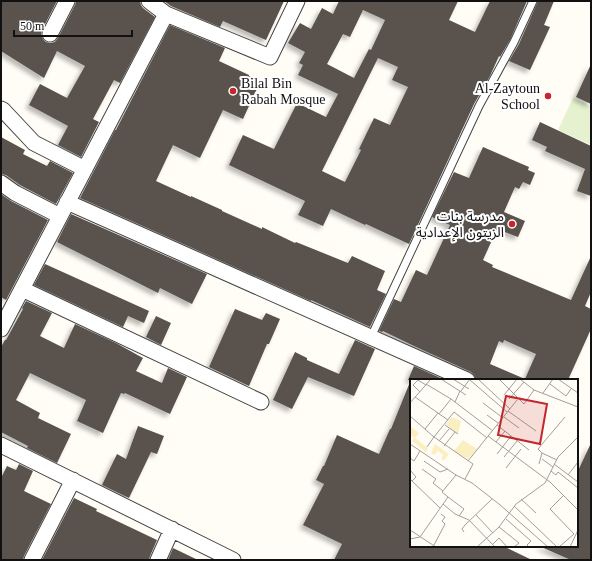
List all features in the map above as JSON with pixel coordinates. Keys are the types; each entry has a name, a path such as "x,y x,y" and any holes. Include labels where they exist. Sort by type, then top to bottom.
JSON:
{"street":[{"path":"50,34 67,1"},
{"path":"149,1 166,14 270,57 297,1"},
{"path":"1,329 6,306 22,289 166,14"},
{"path":"1,108 34,143 85,169"},
{"path":"1,183 15,193 60,216"},
{"path":"67,202 465,379"},
{"path":"22,289 261,402"},
{"path":"1,444 232,560"},
{"path":"32,560 73,480"},
{"path":"158,560 172,529"}],"lane":[{"path":"371,337 479,106 514,42 533,1"}],"green space":[{"path":"573,98 591,106 591,145 558,130"}],"building":[{"path":"1,1 57,1 41,34 46,42 50,43 55,42 58,38 76,1 140,1 143,8 155,17 120,83 114,80 93,119 99,122 81,157 58,145 68,126 29,105 40,84 67,98 85,66 57,51 44,78 1,51"},
{"path":"164,1 284,1 266,40 223,21 220,27 171,6"},
{"path":"339,1 458,1 449,20 475,32 490,1 527,1 510,40 500,57 499,56 490,76 474,104 409,244 331,209 323,226 298,215 305,201 229,165 243,135 274,149 297,103 326,117 338,94 298,75 303,65 299,63 305,52 288,43 300,23 311,29 322,8 333,14","holes":["363,10 385,20 371,50 369,49 354,78 327,64 343,34 350,37","378,58 398,67 392,80 408,87 390,125 374,118 359,149 361,150 345,182 322,171"]},
{"path":"538,1 554,1 544,25 550,27 530,70 509,61 519,44"},
{"path":"170,25 225,48 219,61 249,75 260,82 243,119 223,110 200,158 173,145 156,181 295,243 296,242 348,263 352,256 385,271 377,290 386,294 370,327 80,198"},
{"path":"591,64 591,104 576,97"},
{"path":"540,122 591,146 591,196 577,191 585,169 545,151 547,147 532,140"},
{"path":"1,137 25,150 23,154 47,166 50,161 73,173 56,204 20,185 6,175 1,174"},
{"path":"483,147 529,167 528,170 535,173 530,185 523,182 519,189 515,187 504,212 525,221 518,237 497,229 483,260 493,265 492,267 571,300 591,256 591,292 585,306 591,309 591,329 568,379 525,379 476,379 471,372 383,331 379,331 394,299 401,302 416,270 427,275 450,225 432,217 454,172 469,178","holes":["504,340 536,354 525,379 490,364 499,341 503,343"]},
{"path":"1,194 11,201 48,220 6,300 1,297"},
{"path":"71,214 207,274 192,304 160,288 158,293 57,242"},
{"path":"45,264 149,311 144,323 128,316 123,327 34,285"},
{"path":"26,301 52,313 40,336 64,348 75,324 116,343 143,358 136,371 162,383 168,368 187,377 170,414 125,393 121,393 103,433 77,421 86,400 30,373 16,400 40,413 38,418 71,434 57,463 27,448 28,446 1,432 1,347"},
{"path":"235,309 262,320 266,313 280,319 269,344 267,344 249,386 209,367"},
{"path":"156,316 171,323 161,345 146,337"},
{"path":"355,340 375,349 354,396 308,377 292,409 273,400 295,352 307,358 307,360 339,374"},
{"path":"414,366 443,379 410,379 408,380"},
{"path":"410,382 410,547 505,547 532,560 334,560 342,544 303,525 324,484 316,480 324,466 337,435 379,454"},
{"path":"138,426 164,436 157,454 151,452 129,498 102,485 117,454 126,459"},
{"path":"591,443 591,560 571,560 541,547 578,547 578,471"},
{"path":"19,464 33,471 24,491 51,504 23,560 1,560 1,478 7,466 16,470"},
{"path":"74,498 97,509 96,511 157,540 149,560 42,560"},
{"path":"173,548 198,560 168,560"}],"place":[{"name":"Bilal Bin Rabah Mosque","path":"233,91"},
{"name":"Al-Zaytoun School","path":"548,96"},
{"name":"مدرسة بنات الزيتون الإعدادية","path":"512,224"}]}
